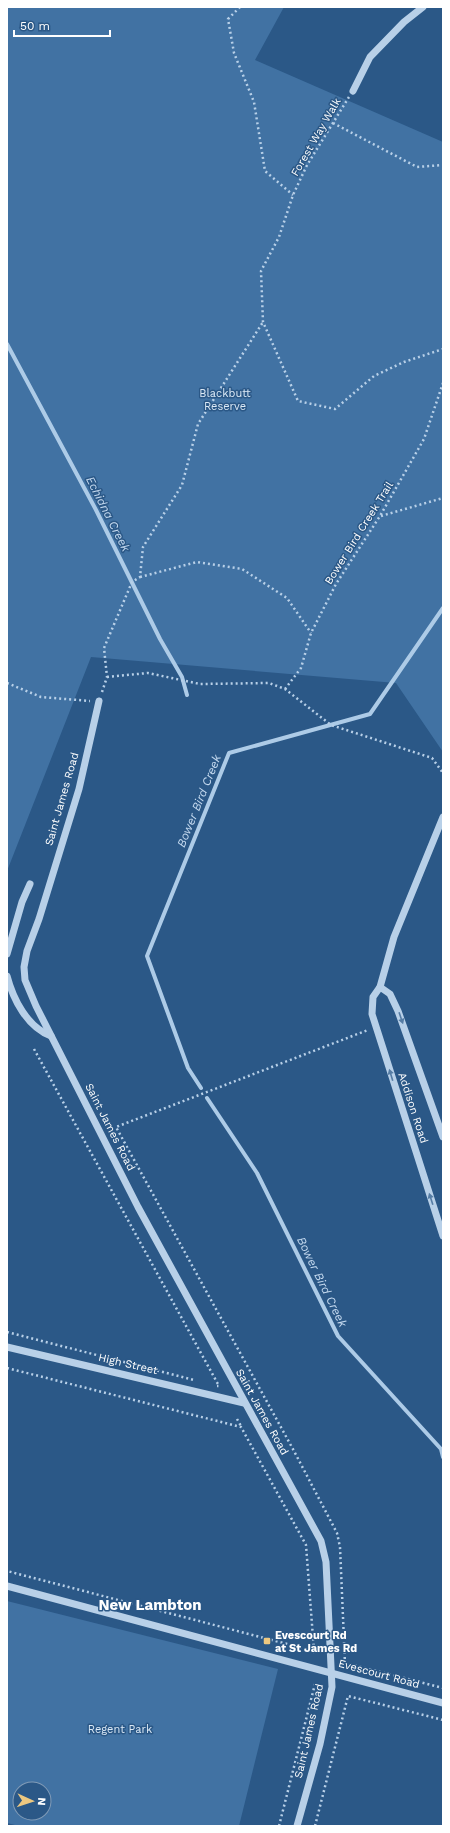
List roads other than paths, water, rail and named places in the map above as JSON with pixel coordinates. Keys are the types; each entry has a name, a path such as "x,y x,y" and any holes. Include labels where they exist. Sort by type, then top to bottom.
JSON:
{"street":[{"path":"353,91 370,57 404,22 423,7"},
{"name":"Saint James Road","path":"99,701 79,789 39,919 27,951 24,968 24,980 138,1206 244,1404 321,1541 326,1562 332,1687 320,1744 297,1826"},
{"name":"Addison Road","path":"443,817 394,938 380,986 373,997 372,1014 443,1236"},
{"path":"7,954 22,902 30,884"},
{"path":"7,976 18,1004 33,1026 42,1033 51,1036"},
{"name":"Addison Road","path":"380,986 390,994 398,1011 443,1137"},
{"name":"High Street","path":"7,1347 244,1404"},
{"name":"Evescourt Road","path":"7,1586 443,1703"}],"waterway":[{"name":"Echidna Creek","path":"7,344 96,510 160,639 182,677 187,695"},
{"name":"Bower Bird Creek","path":"201,1088 188,1068 147,956 229,753 370,714 443,608"},
{"name":"Bower Bird Creek","path":"207,1098 257,1173 338,1336 441,1449 443,1457"}],"place":[{"name":"Evescourt Rd at St James Rd","path":"267,1641"}],"district":[{"name":"New Lambton","path":"150,1605"}],"park label":[{"name":"Blackbutt Reserve","path":"225,399"},
{"name":"Regent Park","path":"120,1729"}]}
